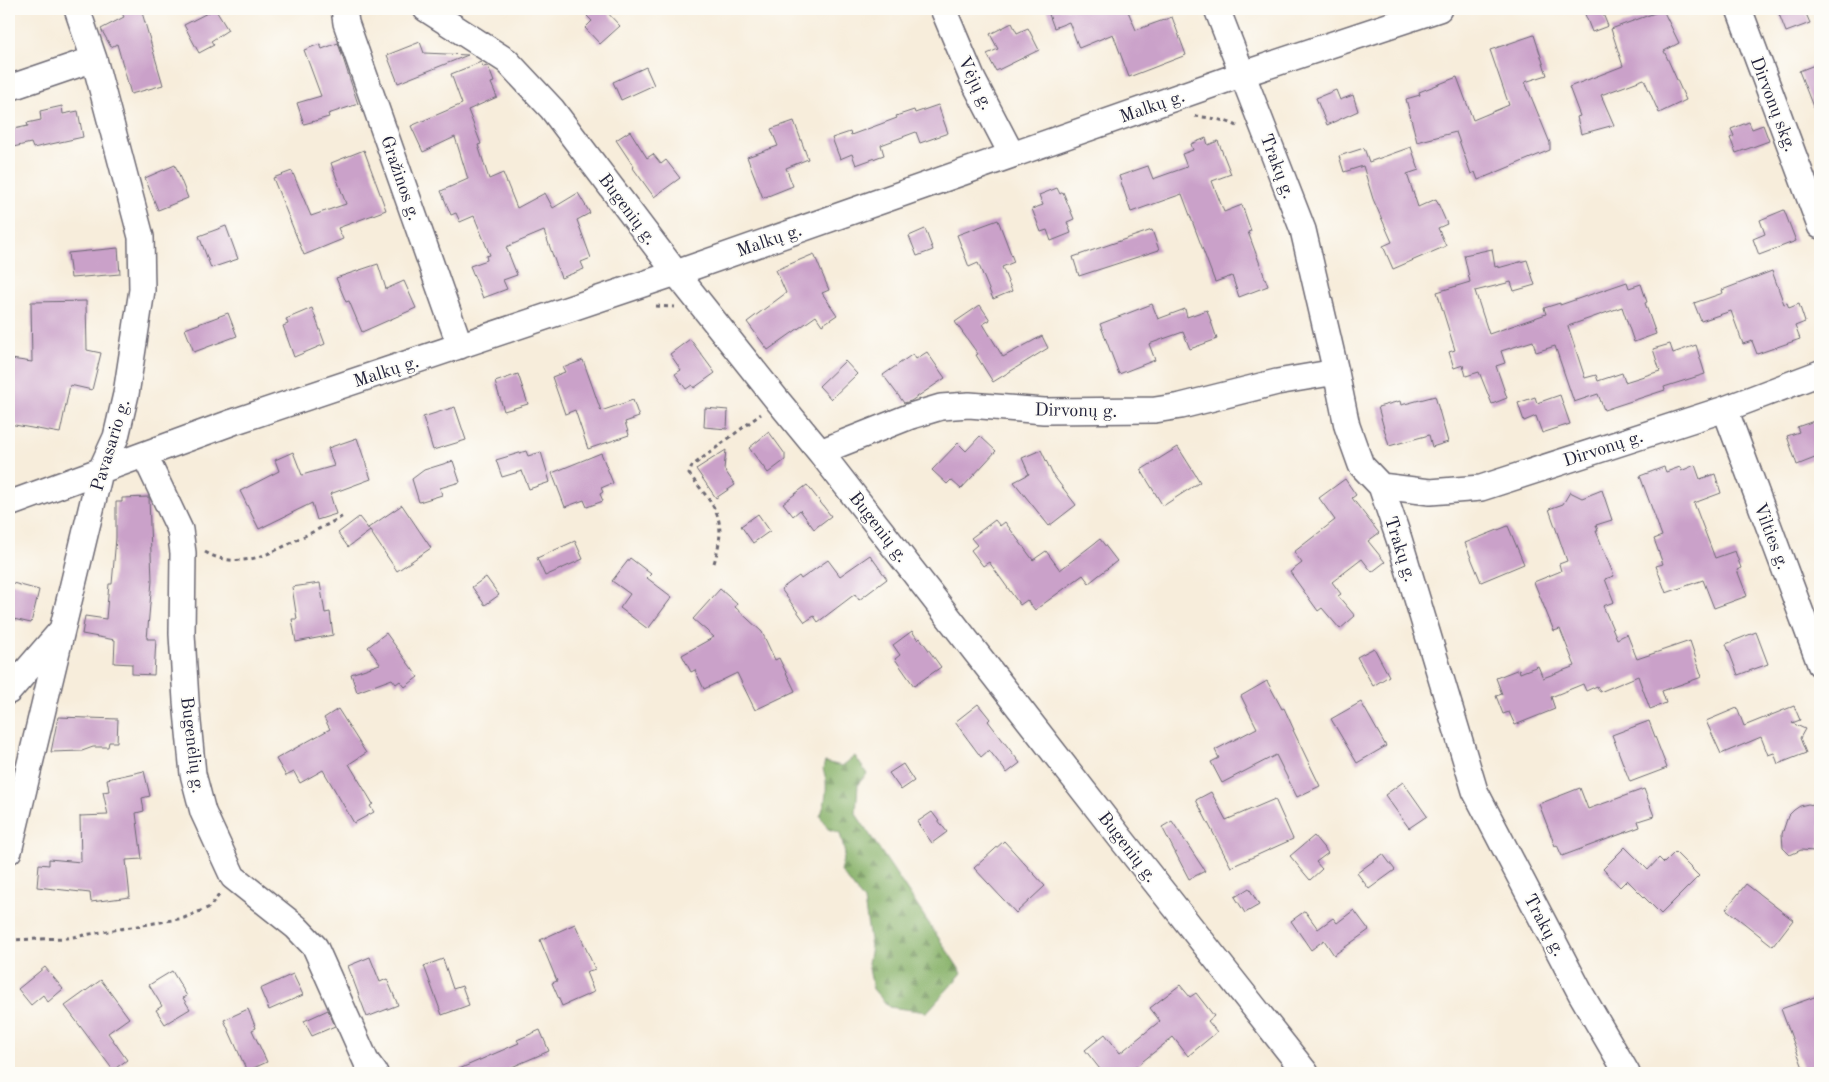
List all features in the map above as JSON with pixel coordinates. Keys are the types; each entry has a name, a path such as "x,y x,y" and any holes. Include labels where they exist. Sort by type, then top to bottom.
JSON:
{"street":[{"name":"Pavasario g.","path":"9,851 100,472 116,437 126,394 142,290 142,237 94,59 77,9"},
{"name":"Gražinos g.","path":"344,9 346,23 460,346"},
{"name":"Vėjų g.","path":"943,9 973,80 1012,155"},
{"name":"Trakų g.","path":"1216,9 1303,230 1347,426 1361,465 1380,486 1399,539 1474,791 1581,994 1627,1073"},
{"name":"Malkų g.","path":"9,504 145,456 233,422 676,273 1243,74 1439,9"},
{"name":"Dirvonų skg.","path":"1739,9 1820,226"},
{"name":"Bugenių g.","path":"437,11 507,60 552,109 676,273 820,452 1306,1073"},
{"path":"9,88 94,59"},
{"name":"Dirvonų g.","path":"820,452 912,416 941,407 969,405 1044,411 1155,410 1182,406 1277,382 1336,372"},
{"name":"Dirvonų g.","path":"1380,486 1430,492 1480,488 1725,408 1820,373"},
{"name":"Vilties g.","path":"1725,408 1820,664"},
{"name":"Bugenėlių g.","path":"145,456 180,530 183,553 182,634 193,774 203,812 233,877 296,928 315,947 366,1061 374,1073"},
{"path":"9,691 62,630"}],"path":[{"path":"1189,116 1231,122 1241,128"},
{"path":"714,563 721,534 719,518 708,498 688,474 692,466 778,401"},
{"path":"180,530 196,547 214,557 244,561 272,553 345,515"},
{"path":"9,940 27,941 67,938 184,918 210,907 233,877"}],"green space":[{"path":"855,756 867,774 858,784 856,814 962,973 927,1012 889,1007 873,989 868,963 871,947 864,901 840,870 845,854 840,833 828,829 820,816 826,794 826,781 823,770 825,762 842,766"}],"building":[{"path":"120,9 141,9 163,85 131,94 117,44 111,47 101,29 124,17"},
{"path":"215,9 228,30 211,41 214,45 199,53 184,25"},
{"path":"595,9 604,9 620,26 600,44 585,28 592,21 587,16"},
{"path":"1047,9 1127,9 1136,30 1172,17 1186,55 1129,77 1113,34 1079,48 1069,22 1054,28"},
{"path":"1583,9 1601,9 1608,26 1592,32"},
{"path":"1777,9 1804,9 1810,23 1786,32"},
{"path":"1663,10 1679,43 1664,51 1686,100 1659,113 1644,79 1601,95 1614,125 1581,134 1577,117 1580,116 1569,87 1623,66 1611,29"},
{"path":"1012,23 1017,33 1028,28 1039,50 996,71 987,54 998,49 990,34"},
{"path":"1534,35 1547,75 1525,82 1550,143 1550,150 1478,180 1475,172 1471,174 1456,132 1417,142 1406,99 1420,95 1419,92 1457,77 1473,120 1509,105 1490,50"},
{"path":"420,42 424,53 468,55 398,83 387,55"},
{"path":"338,43 358,104 328,114 329,117 304,124 297,103 321,96 304,50 320,44 322,49"},
{"path":"481,62 483,67 488,66 494,82 491,83 497,97 468,110 481,144 478,145 489,179 503,173 517,208 545,193 553,208 578,193 590,213 577,220 591,258 581,262 584,269 561,278 544,231 506,247 517,275 503,280 507,289 483,298 470,266 487,260 486,256 490,255 474,216 460,222 456,213 451,215 441,191 468,179 455,137 423,152 411,126 462,104 451,74"},
{"path":"1820,63 1820,121 1819,122 1799,71"},
{"path":"646,67 654,85 621,100 613,82"},
{"path":"1336,90 1340,100 1353,95 1358,111 1327,125 1316,98"},
{"path":"938,105 948,133 920,143 916,132 881,145 884,155 856,165 852,154 840,159 832,138 850,132 851,135 897,118 896,116 914,110 915,113"},
{"path":"62,106 63,114 78,111 83,137 33,148 31,143 13,147 9,130 28,126 27,123 41,120 40,111"},
{"path":"794,121 808,159 786,168 793,186 763,198 747,157 778,146 771,129"},
{"path":"1749,122 1752,129 1763,125 1769,141 1736,153 1730,138 1734,136 1731,129"},
{"path":"630,131 647,158 653,154 661,164 666,160 680,178 654,197 616,140"},
{"path":"1206,138 1208,145 1218,141 1231,174 1212,181 1224,212 1242,205 1251,231 1248,232 1268,286 1239,297 1232,276 1215,282 1182,194 1131,212 1119,176 1148,166 1153,179 1187,167 1182,154 1193,150 1191,144"},
{"path":"1411,147 1419,170 1407,174 1418,207 1436,199 1447,224 1438,228 1446,246 1393,269 1383,246 1392,242 1373,199 1363,166 1344,172 1339,156 1364,148 1369,162"},
{"path":"364,150 386,210 338,228 343,239 304,255 273,178 292,171 311,216 346,204 331,163"},
{"path":"175,165 188,198 158,210 145,178"},
{"path":"1057,188 1060,194 1063,192 1074,219 1067,222 1071,233 1051,241 1047,230 1041,232 1032,209 1043,205 1039,195"},
{"path":"1784,210 1796,241 1759,255 1753,239 1765,234 1760,220"},
{"path":"998,220 1014,262 1002,267 1012,291 993,299 978,263 969,267 957,235"},
{"path":"226,226 238,259 211,268 199,236"},
{"path":"925,229 933,250 917,256 909,236"},
{"path":"1152,230 1159,250 1079,276 1073,257"},
{"path":"118,248 120,274 71,278 68,253"},
{"path":"1492,249 1495,267 1498,266 1498,268 1527,260 1535,285 1514,291 1511,282 1475,291 1489,334 1546,314 1544,308 1560,303 1560,305 1627,282 1629,288 1641,284 1647,302 1645,303 1656,334 1634,342 1622,307 1568,326 1585,378 1596,375 1598,381 1622,373 1625,382 1660,371 1653,349 1670,344 1673,353 1696,345 1705,374 1664,387 1665,390 1604,410 1598,394 1574,402 1555,346 1536,352 1533,341 1501,351 1505,363 1496,366 1507,398 1492,404 1479,372 1466,376 1463,365 1454,368 1449,352 1455,350 1437,292 1470,282 1464,255"},
{"path":"814,254 829,290 822,293 837,315 822,325 816,316 768,350 747,322 786,293 776,270"},
{"path":"378,264 386,289 404,281 416,308 362,332 349,301 346,302 336,278"},
{"path":"1772,271 1784,304 1787,303 1789,308 1799,304 1805,322 1795,326 1800,339 1757,354 1752,341 1743,344 1731,311 1701,321 1694,303 1723,293 1722,290"},
{"path":"86,301 87,350 101,353 92,390 70,385 60,433 9,424 9,373 11,359 32,362 31,302"},
{"path":"1152,304 1158,319 1185,309 1187,317 1207,310 1217,339 1190,349 1183,332 1149,344 1155,360 1119,374 1100,324"},
{"path":"980,305 990,320 983,324 1003,357 1042,336 1048,348 993,382 976,355 978,354 955,322"},
{"path":"312,308 325,344 294,357 283,326 288,324 286,319"},
{"path":"228,313 237,336 194,352 185,329"},
{"path":"690,339 715,373 694,388 692,385 686,389 675,374 681,370 670,354"},
{"path":"927,352 945,378 911,401 904,403 883,375 913,354 916,359"},
{"path":"583,360 601,411 633,400 639,417 625,422 629,435 588,449 575,410 565,414 552,377 565,372 563,368"},
{"path":"845,361 857,374 831,399 819,386"},
{"path":"518,374 528,404 504,411 495,382"},
{"path":"1560,395 1570,424 1542,433 1536,416 1524,421 1518,403 1535,397 1537,403"},
{"path":"1435,396 1448,442 1432,447 1429,435 1389,446 1378,407 1400,401 1401,405"},
{"path":"455,407 466,440 433,450 423,417"},
{"path":"705,408 728,410 727,429 704,427"},
{"path":"1820,419 1820,456 1797,465 1787,436 1799,432 1797,427"},
{"path":"769,432 785,454 785,460 768,473 749,448"},
{"path":"980,436 996,451 961,489 951,480 947,484 932,470 958,443 966,451"},
{"path":"357,438 371,479 330,494 336,514 317,520 312,503 259,529 240,491 279,471 275,460 293,452 302,475 334,466 328,448"},
{"path":"1178,447 1200,482 1163,506 1141,470"},
{"path":"726,450 724,469 735,485 716,498 696,469"},
{"path":"1041,450 1053,475 1076,505 1049,526 1014,482 1029,474 1022,458"},
{"path":"526,451 528,456 541,452 550,482 529,489 522,471 502,477 496,460"},
{"path":"601,453 613,483 601,488 603,492 600,494 603,501 587,507 584,500 565,507 552,473"},
{"path":"453,461 460,482 440,488 442,495 419,502 412,479 424,470"},
{"path":"1695,465 1700,479 1715,474 1721,493 1694,503 1715,558 1735,551 1741,568 1737,570 1747,596 1714,608 1703,580 1666,593 1656,566 1663,564 1654,539 1662,536 1640,476 1664,467 1666,472 1680,467 1681,471"},
{"path":"1345,479 1356,495 1352,498 1379,533 1368,541 1385,562 1372,572 1362,559 1332,582 1341,594 1338,596 1355,616 1340,629 1322,608 1318,611 1290,572 1302,563 1294,552 1335,520 1319,498"},
{"path":"807,485 831,516 814,529 800,510 793,516 783,503"},
{"path":"1602,490 1612,520 1596,525 1598,531 1596,531 1614,576 1605,579 1614,602 1603,606 1617,639 1627,634 1637,659 1690,641 1702,677 1662,691 1666,703 1650,709 1638,676 1600,692 1597,686 1586,691 1583,684 1551,697 1555,709 1515,725 1509,712 1503,714 1496,696 1502,694 1496,678 1519,669 1520,673 1538,666 1543,678 1575,666 1560,629 1554,631 1534,582 1561,571 1559,564 1567,561 1549,509 1563,504 1570,492 1582,498"},
{"path":"149,497 152,581 147,639 156,639 154,675 132,674 132,664 114,663 115,640 82,634 85,616 106,619 109,584 112,584 116,538 116,502 122,502 122,498"},
{"path":"402,505 431,548 397,571 368,528"},
{"path":"758,514 770,531 753,543 741,526"},
{"path":"359,517 370,531 348,547 338,533"},
{"path":"995,520 1000,526 1005,522 1033,560 1046,551 1060,570 1100,539 1117,561 1089,583 1083,575 1035,610 1027,600 1020,605 989,562 983,566 971,550 977,545 971,538"},
{"path":"1508,526 1524,564 1481,582 1465,543"},
{"path":"575,541 583,559 545,576 537,558"},
{"path":"870,555 887,579 859,600 855,594 818,622 814,616 805,622 781,589 799,576 801,579 828,560 840,576"},
{"path":"630,558 651,574 647,578 672,597 648,629 620,608 630,594 612,581"},
{"path":"486,577 499,595 485,605 472,587"},
{"path":"9,582 39,590 31,623 9,618"},
{"path":"320,583 325,613 330,612 333,635 296,642 292,619 297,619 292,587"},
{"path":"720,589 737,604 735,607 762,632 775,660 779,658 795,691 755,710 737,673 704,689 695,670 691,672 682,655 714,637 693,619"},
{"path":"912,631 918,640 920,638 941,667 914,686 895,659 900,655 893,645"},
{"path":"1756,632 1768,664 1738,675 1726,644"},
{"path":"386,633 418,677 405,687 400,681 396,684 392,679 357,692 351,674 380,664 368,647"},
{"path":"1374,648 1389,676 1373,686 1357,657"},
{"path":"1267,681 1282,709 1284,708 1320,786 1297,797 1276,755 1222,783 1211,762 1219,758 1215,750 1257,728 1241,696"},
{"path":"1361,702 1386,746 1357,763 1331,719"},
{"path":"978,704 990,719 988,721 1020,763 1007,773 989,750 981,757 955,722"},
{"path":"1794,706 1800,720 1792,723 1805,729 1800,738 1806,753 1778,764 1774,753 1768,755 1761,737 1721,754 1706,721 1737,708 1744,726"},
{"path":"338,709 366,753 349,764 373,804 370,806 374,812 354,823 323,770 300,783 294,772 286,776 276,759 330,729 324,718"},
{"path":"58,717 118,719 117,742 109,742 108,747 93,747 82,751 51,752"},
{"path":"1649,721 1667,768 1630,782 1612,735"},
{"path":"903,764 914,781 901,790 889,773"},
{"path":"144,771 150,796 142,798 144,811 136,813 142,859 126,860 130,897 91,902 90,893 37,887 39,864 49,865 49,859 81,862 80,816 108,815 103,792 109,791 107,779"},
{"path":"1403,782 1427,816 1409,828 1385,795"},
{"path":"1580,788 1588,809 1644,789 1654,816 1638,821 1640,827 1562,856 1557,845 1555,846 1539,804"},
{"path":"1211,792 1226,820 1275,799 1293,839 1231,867 1196,800"},
{"path":"1808,804 1820,806 1820,848 1814,851 1801,850 1790,855 1783,848 1782,834 1788,816 1800,806"},
{"path":"932,812 947,832 932,843 917,822"},
{"path":"1172,821 1205,871 1189,879 1162,827"},
{"path":"1314,836 1328,853 1316,862 1322,869 1310,880 1290,856"},
{"path":"1004,841 1045,886 1016,913 974,868"},
{"path":"1625,847 1648,870 1659,858 1664,863 1675,852 1699,876 1661,914 1627,880 1620,887 1603,869"},
{"path":"1383,854 1395,870 1369,889 1357,873"},
{"path":"1746,884 1793,920 1773,946 1726,909"},
{"path":"1249,888 1259,905 1245,913 1235,897"},
{"path":"1354,910 1369,930 1334,955 1324,940 1311,950 1291,921 1305,911 1318,929 1333,918 1337,923"},
{"path":"575,924 595,969 586,972 594,992 562,1006 552,983 557,981 540,940"},
{"path":"370,957 380,982 387,979 398,1005 367,1017 348,966"},
{"path":"443,959 453,989 462,986 469,1005 442,1015 424,966"},
{"path":"45,967 63,989 48,1002 43,995 31,1005 18,989"},
{"path":"172,971 187,996 183,998 190,1009 165,1024 156,1010 162,1006 149,985"},
{"path":"293,974 303,995 269,1010 260,989"},
{"path":"101,980 129,1018 108,1033 127,1060 113,1070 65,1006"},
{"path":"1180,985 1190,997 1196,993 1214,1016 1208,1021 1217,1032 1188,1056 1173,1037 1128,1073 1103,1073 1085,1050 1105,1034 1120,1053 1160,1021 1150,1008"},
{"path":"1820,995 1820,1073 1805,1073 1781,1009"},
{"path":"248,1009 256,1028 252,1030 267,1062 247,1071 224,1020"},
{"path":"328,1010 335,1026 312,1036 304,1021"},
{"path":"540,1030 549,1051 498,1073 450,1073 519,1043 517,1040"}]}
